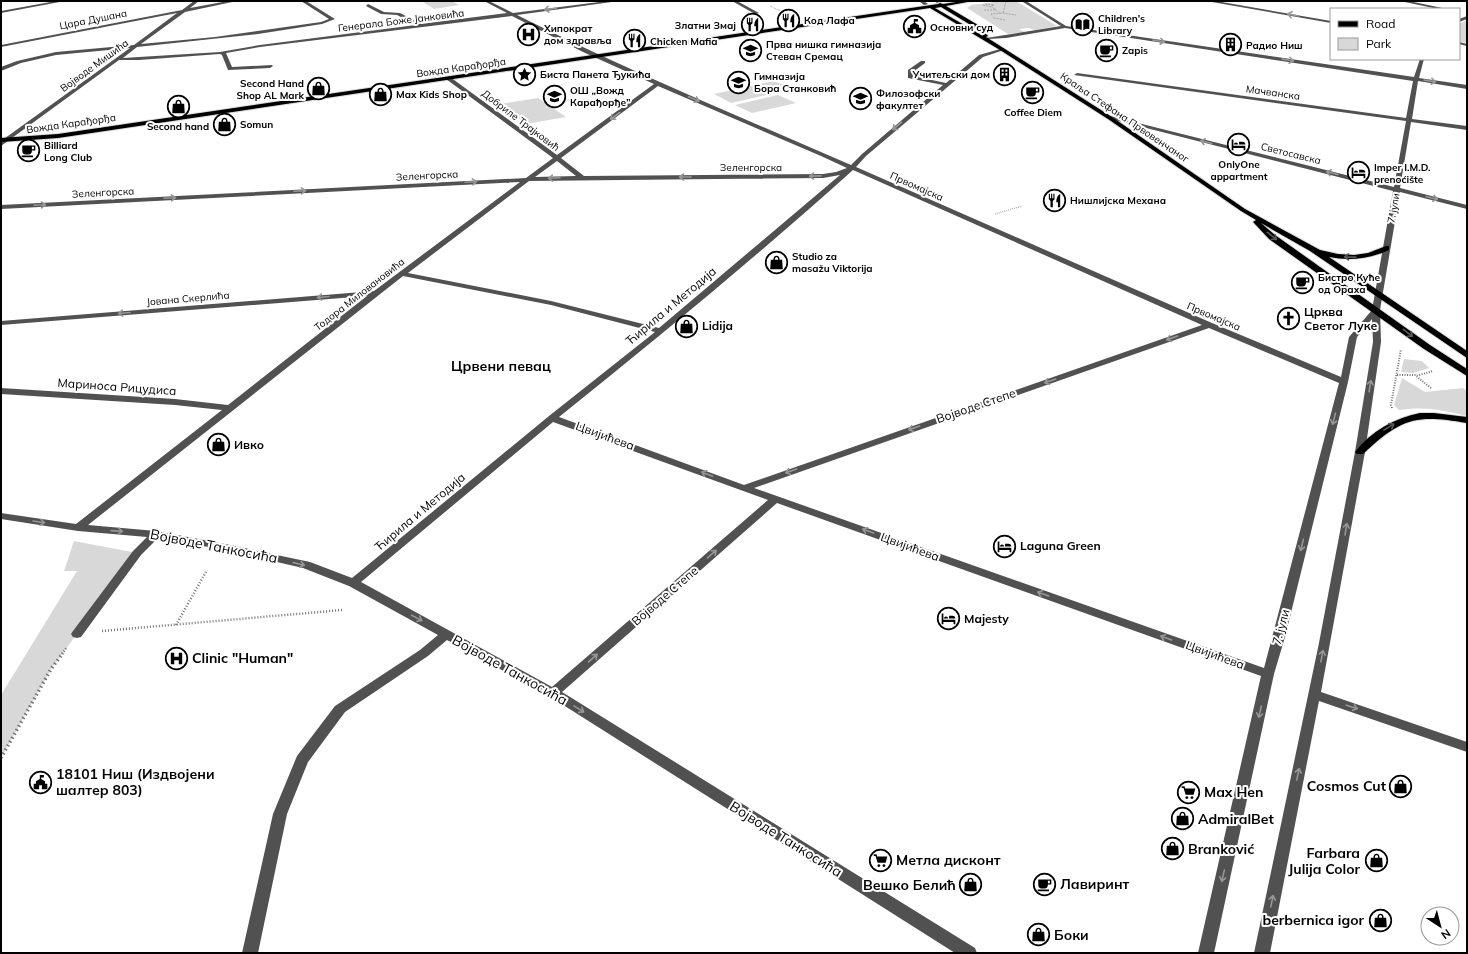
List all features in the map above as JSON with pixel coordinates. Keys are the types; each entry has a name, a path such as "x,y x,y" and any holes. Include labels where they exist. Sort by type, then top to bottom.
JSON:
{"main road":[{"name":"Вожда Карађорђа","path":"786,27 815,20 936,1"},
{"name":"Краља Стефана Првовенчаног","path":"936,1 943,3 976,26 994,44"},
{"name":"Вожда Карађорђа","path":"3,141 58,136 786,27 930,7 943,3 971,1"},
{"name":"Краља Стефана Првовенчаног","path":"924,2 930,7 994,44 1110,118 1243,210 1313,250 1467,355"},
{"name":"Вожда Карађорђа","path":"1,133 45,132 138,123"},
{"name":"Краља Стефана Првовенчаног","path":"1243,210 1272,237 1376,310 1427,348 1467,373"},
{"path":"1313,250 1334,256 1358,257 1373,254 1386,248"},
{"path":"1360,452 1379,434 1408,418 1422,415 1433,415 1467,420"}],"street":[{"path":"1,12 63,1"},
{"name":"Војводе Мишића","path":"3,141 197,1"},
{"name":"Цара Душана","path":"1,46 235,1"},
{"path":"1,69 32,58 58,53 136,46 322,23 333,19 303,1"},
{"name":"Првомајска","path":"486,1 595,56 658,84 1209,325 1344,382"},
{"name":"Генерала Боже Јанковића","path":"118,59 139,59 220,53 260,46 617,1"},
{"path":"734,1 757,13"},
{"path":"1208,1 1330,22"},
{"path":"1402,1 1440,8"},
{"path":"1025,2 1065,27"},
{"path":"368,5 383,13 403,16 421,26"},
{"path":"988,38 1006,37 1065,27 1467,87"},
{"name":"Ћирила и Методија","path":"353,583 552,418 661,331 800,215 852,168 864,155 946,84 981,56 1002,49"},
{"path":"220,53 224,54 230,69 270,66"},
{"name":"7. јули","path":"1262,953 1315,695 1360,452 1377,342 1376,310 1380,296 1386,248 1416,79 1422,60"},
{"path":"923,62 910,71 910,77 946,84"},
{"name":"Мачванска","path":"1077,75 1467,128"},
{"name":"Добриле Трајковић","path":"448,78 582,177"},
{"name":"Тодора Миловановића","path":"78,528 376,293 526,180 557,159 658,84"},
{"name":"Светосавска","path":"1110,118 1467,207"},
{"name":"Зеленгорска","path":"1,207 582,177 823,176 837,174 852,168"},
{"path":"403,274 551,303 661,331"},
{"name":"Јована Скерлића","path":"1,323 376,293"},
{"name":"7. јули","path":"1206,953 1268,674 1279,637 1344,382 1353,337 1376,310"},
{"name":"Војводе Степе","path":"744,488 1209,325"},
{"name":"Мариноса Рицудиса","path":"1,391 175,402 232,408"},
{"name":"Цвијићева","path":"552,418 744,488 1268,674"},
{"name":"Војводе Степе","path":"554,693 776,499"},
{"name":"Војводе Танкосића","path":"1,516 78,528 156,534 271,556 306,565 353,583 554,693 969,953"},
{"path":"77,634 137,553 156,534"},
{"path":"250,953 280,814 302,760 340,709 424,653 447,634"},
{"path":"1315,695 1467,747"}],"path":[{"path":"1004,13 1006,1"},
{"path":"767,4 786,14"},
{"path":"989,6 1000,13"},
{"path":"1007,20 996,18 991,15 1004,13 1019,16"},
{"path":"994,214 1022,206"},
{"path":"1396,411 1392,409 1391,405 1400,351 1404,348"},
{"path":"1397,372 1402,374 1417,375 1427,372 1433,373 1438,370"},
{"path":"1397,376 1402,374"},
{"path":"1410,375 1419,379 1431,388"},
{"path":"1417,375 1416,376 1419,379"},
{"path":"176,625 207,570"},
{"path":"1,758 51,669 77,634 342,610"}],"green space":[{"path":"452,1 459,5 434,9 423,2"},
{"path":"1002,1 1016,1 1057,26 1035,30 1028,28 1019,29 1025,32 1008,34 967,8 971,5"},
{"path":"1467,20 1467,43 1460,42 1460,24"},
{"path":"774,81 792,89 731,103 714,94"},
{"path":"778,95 796,103 752,113 735,105"},
{"path":"538,98 566,117 526,124 500,104"},
{"path":"1404,359 1422,361 1429,368 1413,373 1401,372"},
{"path":"1402,378 1425,392 1463,388 1467,391 1467,416 1433,409 1417,408 1399,410 1394,405"},
{"path":"74,541 137,553 51,669 1,758 1,695 77,571 64,571"}],"place":[{"name":"Код Лафа","path":"789,20"},
{"name":"Children's Library","path":"1082,24"},
{"name":"Златни Змај","path":"752,25"},
{"name":"Основни суд","path":"915,27"},
{"name":"Хипократ дом здравља","path":"528,34"},
{"name":"Chicken Mafia","path":"634,41"},
{"name":"Радио Ниш","path":"1231,45"},
{"name":"Прва нишка гимназија Стеван Сремац","path":"750,50"},
{"name":"Zapis","path":"1107,50"},
{"name":"Биста Панета Ђукића","path":"525,74"},
{"name":"Учитељски дом","path":"1005,74"},
{"name":"Гимназија Бора Станковић","path":"739,82"},
{"name":"Second Hand Shop AL Mark","path":"319,89"},
{"name":"Coffee Diem","path":"1033,92"},
{"name":"Max Kids Shop","path":"381,94"},
{"name":"ОШ „Вожд Карађорђе”","path":"555,96"},
{"name":"Филозофски факултет","path":"861,99"},
{"name":"Second hand","path":"178,106"},
{"name":"Somun","path":"225,124"},
{"name":"OnlyOne appartment","path":"1239,144"},
{"name":"Billiard Long Club","path":"29,151"},
{"name":"Imper I.M.D. prenoćište","path":"1359,173"},
{"name":"Нишлијска Механа","path":"1054,200"},
{"name":"Studio za masažu Viktorija","path":"776,262"},
{"name":"Бистро Куће од Ораха","path":"1303,283"},
{"name":"Црква Светог Луке","path":"1289,319"},
{"name":"Lidija","path":"687,326"},
{"name":"Ивко","path":"219,445"},
{"name":"Laguna Green","path":"1004,546"},
{"name":"Majesty","path":"948,619"},
{"name":"Clinic \"Human\"","path":"176,658"},
{"name":"18101 Ниш (Издвојени шалтер 803)","path":"41,782"},
{"name":"Cosmos Cut","path":"1401,786"},
{"name":"Max Hen","path":"1189,792"},
{"name":"AdmiralBet","path":"1183,819"},
{"name":"Branković","path":"1172,849"},
{"name":"Метла дисконт","path":"881,860"},
{"name":"Farbara Julija Color","path":"1376,861"},
{"name":"Лавиринт","path":"1045,884"},
{"name":"Вешко Белић","path":"971,885"},
{"name":"berbernica igor","path":"1380,920"},
{"name":"Боки","path":"1039,935"}],"district":[{"name":"Црвени певац","path":"501,366"}]}
